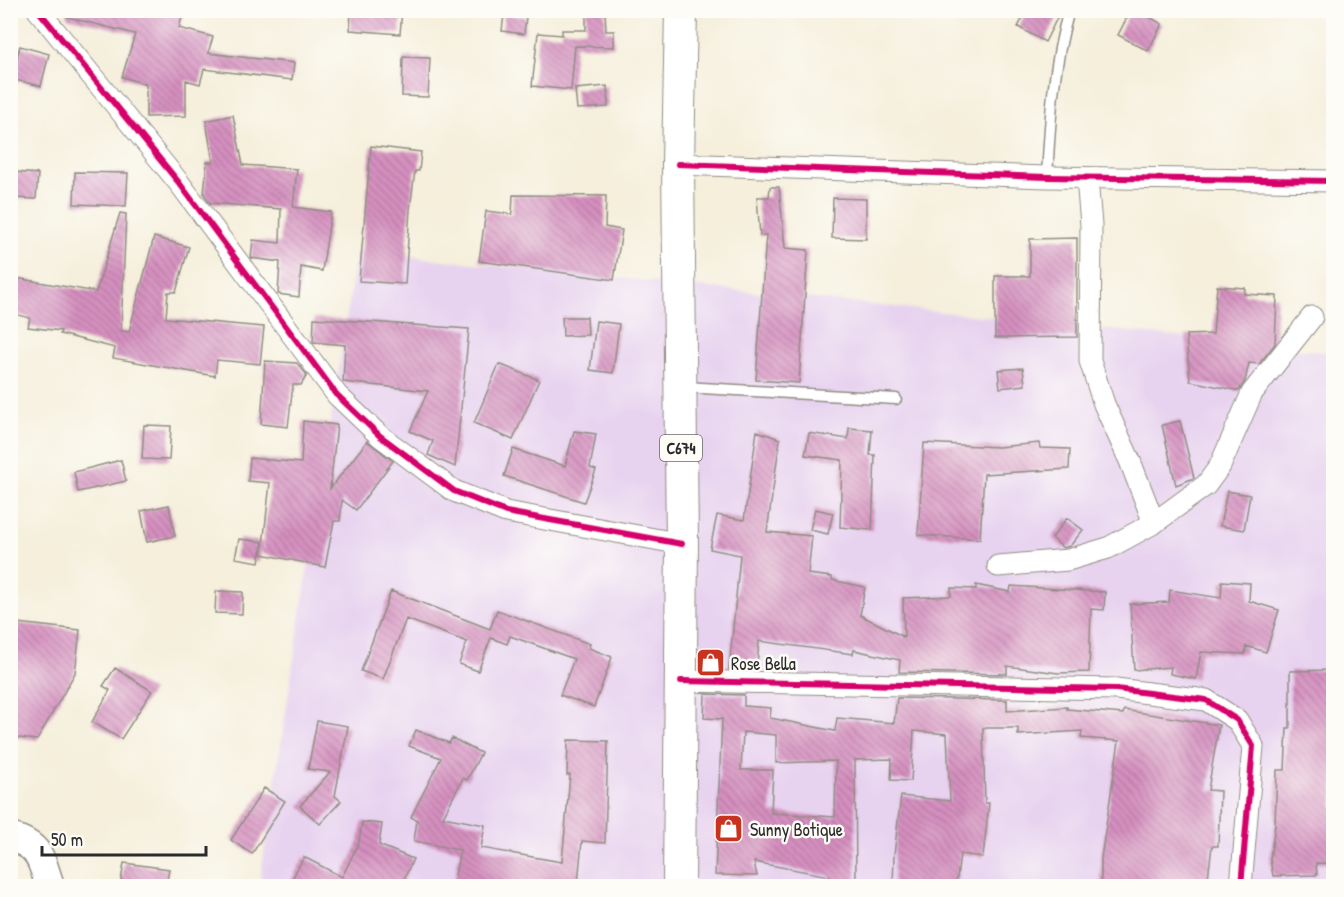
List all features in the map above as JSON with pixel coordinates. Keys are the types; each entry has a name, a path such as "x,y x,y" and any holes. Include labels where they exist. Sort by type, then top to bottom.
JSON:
{"main road":[{"name":"C674","path":"679,886 682,544 678,164 681,10"}],"street":[{"path":"38,10 180,184 338,395 380,436 453,490 506,512 682,544"},
{"path":"678,164 1047,177 1334,181"},
{"path":"1087,177 1091,235 1090,361 1104,404 1131,461 1154,524"},
{"path":"998,567 1068,560 1108,548 1154,524 1206,485 1220,466 1252,393 1312,317"},
{"path":"681,681 1116,689 1206,700 1237,720 1253,746 1240,886"},
{"path":"10,837 28,842 38,852 50,886"}],"lane":[{"path":"1047,177 1057,52 1069,10"},
{"path":"681,387 896,399"}],"shaded area":[{"path":"357,251 1333,353 1333,886 259,886"}],"building":[{"path":"68,10 171,10 183,14 179,28 213,37 208,53 294,63 292,80 204,69 200,84 186,80 186,116 146,117 146,84 122,77 135,34 67,17"},
{"path":"351,10 402,10 400,34 350,30"},
{"path":"586,10 605,10 606,31 614,31 614,47 575,46 571,90 532,86 538,33 562,35 562,30 586,30"},
{"path":"1027,10 1061,10 1045,42 1018,27"},
{"path":"1131,10 1137,10 1162,24 1148,51 1118,35"},
{"path":"504,14 526,17 524,34 502,31"},
{"path":"20,46 49,54 41,86 11,79"},
{"path":"403,57 430,58 428,97 402,96"},
{"path":"607,86 608,107 577,109 575,89"},
{"path":"233,115 243,165 297,169 293,207 331,212 322,271 301,267 299,297 278,294 280,262 251,258 253,240 280,243 281,209 210,203 204,194 207,162 213,162 206,121"},
{"path":"371,146 421,152 419,171 415,171 410,209 405,284 359,281"},
{"path":"14,172 38,174 36,199 13,198"},
{"path":"75,172 128,173 126,206 74,204"},
{"path":"770,187 779,187 785,248 808,250 799,383 756,380 766,235 760,236 757,197 769,197"},
{"path":"513,195 606,196 605,227 622,230 614,280 479,261 486,211 512,214"},
{"path":"833,198 866,199 866,239 832,238"},
{"path":"120,213 126,214 121,331 129,332 154,237 189,247 176,292 168,292 166,318 264,327 260,364 217,360 215,376 113,358 115,348 60,334 61,331 28,327 30,318 10,313 10,277 96,292"},
{"path":"1077,238 1077,337 995,338 995,276 1030,276 1030,239"},
{"path":"1217,286 1245,288 1244,294 1277,296 1275,344 1259,364 1249,363 1245,381 1239,391 1190,381 1186,335 1213,334"},
{"path":"562,317 587,317 588,335 563,336"},
{"path":"314,318 469,329 455,467 428,455 433,441 410,431 428,391 343,382 345,345 313,342"},
{"path":"596,321 619,324 613,373 590,370"},
{"path":"265,361 297,363 307,375 301,385 293,385 288,427 261,424"},
{"path":"499,364 539,380 513,440 474,423"},
{"path":"1023,368 1025,385 1000,388 998,370"},
{"path":"303,421 337,425 330,489 367,441 393,461 356,510 342,500 340,521 334,521 325,567 262,554 270,483 248,481 250,458 301,463"},
{"path":"1180,421 1194,478 1176,485 1162,425"},
{"path":"144,425 171,426 169,460 142,459"},
{"path":"849,428 872,430 870,455 875,455 872,530 840,527 842,460 805,455 809,433 848,439"},
{"path":"574,431 596,434 590,468 596,470 584,502 504,476 513,449 565,466"},
{"path":"757,431 780,439 767,532 812,536 808,574 832,577 832,580 865,587 860,615 904,637 903,598 951,596 951,588 976,589 976,585 1010,592 1011,586 1105,592 1104,610 1091,609 1089,672 1058,673 1007,666 1007,674 899,672 900,660 854,650 853,654 759,641 757,666 746,665 745,669 729,669 740,555 710,549 717,515 744,520"},
{"path":"924,443 998,447 1039,443 1040,448 1070,449 1069,469 984,474 980,539 918,535"},
{"path":"121,460 126,481 78,492 74,472"},
{"path":"1227,491 1250,495 1244,530 1220,526"},
{"path":"169,505 175,536 147,542 141,511"},
{"path":"815,509 833,513 828,534 810,530"},
{"path":"1067,518 1083,530 1070,546 1063,548 1052,538"},
{"path":"239,539 263,542 259,562 235,558"},
{"path":"1222,581 1250,583 1249,601 1279,610 1266,652 1246,646 1245,654 1201,652 1196,679 1170,674 1171,667 1134,670 1130,604 1169,602 1170,590 1221,598"},
{"path":"216,591 243,592 242,614 215,613"},
{"path":"391,591 490,629 497,610 590,644 589,648 612,657 594,707 560,695 574,659 510,636 507,644 491,638 478,671 459,664 467,642 406,619 383,679 361,671"},
{"path":"17,623 80,630 75,673 37,740 10,737 10,650 14,652"},
{"path":"115,668 152,691 121,739 92,722 110,690 103,686"},
{"path":"1334,670 1334,864 1316,863 1317,875 1273,876 1270,859 1275,825 1277,770 1285,770 1287,728 1290,728 1290,671"},
{"path":"705,694 744,695 744,706 771,708 770,718 835,731 837,718 894,723 897,698 1007,700 1007,711 1067,707 1067,709 1123,714 1124,710 1219,725 1208,790 1220,791 1218,846 1212,846 1207,886 1101,886 1101,858 1119,741 1081,738 1082,731 1018,735 1018,728 983,728 985,803 989,803 983,857 960,854 956,886 893,886 901,796 950,801 947,734 914,731 911,781 891,780 892,759 855,760 856,886 830,886 830,876 754,862 757,876 715,875 722,719 704,718","holes":["743,732 776,735 776,763 836,761 835,817 771,813 773,770 741,770"]},
{"path":"317,721 348,726 335,796 341,801 320,824 300,806 330,772 308,769"},
{"path":"416,730 449,743 452,738 481,753 467,780 463,778 443,817 485,825 481,848 562,862 570,775 567,775 568,740 608,741 605,843 582,841 578,883 549,880 548,886 453,886 460,850 414,841 417,820 411,817 441,758 409,746"},
{"path":"264,788 285,801 252,854 231,840"},
{"path":"362,822 382,824 379,845 413,859 401,886 288,886 304,857 342,877 359,842"},
{"path":"124,863 169,869 166,886 120,886"}],"cycle path":[{"path":"38,10 180,184 337,395 380,436 454,491 506,512 682,544"},
{"path":"678,164 1047,177 1334,181"},
{"path":"681,681 1116,689 1206,700 1237,720 1253,746 1241,886"}],"place":[{"name":"Rose Bella","path":"710,663"},
{"name":"Sunny Botique","path":"729,829"}]}
